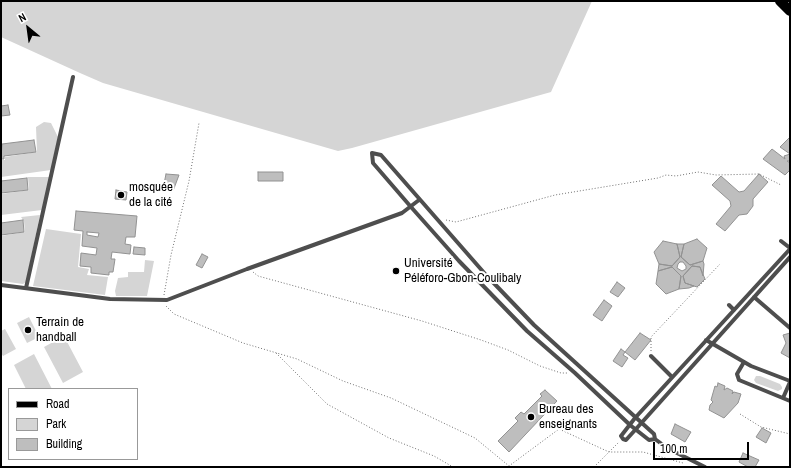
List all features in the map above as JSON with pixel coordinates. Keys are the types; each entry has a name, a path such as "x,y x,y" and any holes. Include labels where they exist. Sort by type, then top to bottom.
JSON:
{"main road":[{"path":"780,1 790,11"}],"lane":[{"path":"26,288 73,77"},
{"path":"655,439 649,440 630,425 575,373 527,331 411,207 374,163 372,153 381,155 486,275 534,325 654,434 655,439 668,448 705,467"},
{"path":"1,285 110,299 167,300 247,269 402,213 420,200"},
{"path":"781,241 790,249 635,418 621,436 623,439 626,440 636,430 790,257"},
{"path":"763,279 767,283"},
{"path":"754,297 790,328"},
{"path":"729,305 734,310"},
{"path":"527,331 534,325"},
{"path":"706,340 744,362 790,381 783,398"},
{"path":"651,356 672,377"},
{"path":"744,362 736,374 739,380 790,401"}],"path":[{"path":"199,123 189,181 171,255 163,300 174,314 242,343 296,359 343,381 391,398 475,438 509,466 559,429 609,452 643,452 683,463"},
{"path":"435,218 456,222 555,195 658,178 666,175 676,176 698,172 716,175 759,174 781,185"},
{"path":"651,356 651,337 720,264"},
{"path":"247,269 258,276 422,321 481,340 508,350 540,366 561,373 575,373"},
{"path":"274,352 328,404 389,438 434,456 453,467"},
{"path":"740,414 761,427 790,434"},
{"path":"594,467 623,439"}],"green space":[{"path":"1,1 592,1 551,92 338,151 103,83 80,73 1,37"},
{"path":"44,122 51,123 58,137 51,170 1,177 1,160 5,160 5,157 37,152 36,127"},
{"path":"28,177 50,177 42,210 1,215 1,194 29,190"},
{"path":"40,215 26,282 23,284 1,281 1,236 25,232 24,221 21,217"},
{"path":"46,229 81,234 78,267 89,269 87,275 108,277 105,295 33,286"},
{"path":"145,260 154,261 147,296 116,296 115,291 118,278 128,277 128,272 144,272"},
{"name":"Terrain de handball","path":"29,317 39,337 27,343 17,323"},
{"name":"Terrain de handball","path":"5,329 16,349 3,356 1,353 1,331"},
{"path":"64,336 83,372 63,383 44,347"},
{"path":"34,354 51,388 26,388 14,365"},
{"path":"756,376 760,376 780,384 782,389 778,391 756,383 754,380"}],"building":[{"path":"8,105 10,115 1,116 1,106"},
{"path":"790,137 790,154 780,147"},
{"path":"34,140 36,152 4,156 4,159 1,159 2,144"},
{"path":"772,149 785,159 784,156 790,154 790,161 787,161 790,163 790,170 785,175 763,159"},
{"path":"258,172 283,172 283,181 258,181"},
{"path":"166,174 179,175 173,191 163,189"},
{"path":"759,174 768,182 753,199 753,206 747,214 739,215 725,231 716,224 731,206 730,201 712,185 721,176 739,192 744,191"},
{"path":"27,178 28,190 1,193 1,181"},
{"name":"mosquée de la cité","path":"116,190 127,192 126,200 115,199"},
{"path":"76,211 137,216 135,237 126,237 125,244 131,245 130,254 112,252 111,259 115,259 113,272 109,272 109,275 91,273 91,267 80,266 81,253 96,255 97,248 82,246 83,231 74,230","holes":["87,232 99,233 98,237 87,235"]},
{"path":"23,220 24,232 1,235 1,223"},
{"path":"697,239 707,248 703,261 690,265 681,257 684,244"},
{"path":"663,241 677,244 680,257 672,266 659,264 654,252"},
{"path":"677,244 684,244 681,257 690,265 703,261 704,264 703,276 700,267 692,266 683,276 685,283 694,286 689,288 679,289 681,276 672,267 658,271 659,264 672,266 680,257","holes":["683,262 686,269 682,271 677,268 678,264"]},
{"path":"134,247 145,248 145,255 133,254"},
{"path":"202,254 208,257 202,268 196,265"},
{"path":"692,266 700,267 705,279 697,287 685,283 683,276"},
{"path":"672,267 681,276 679,289 666,294 656,284 658,271"},
{"path":"617,282 625,288 618,297 610,292"},
{"path":"604,300 612,306 602,321 593,315"},
{"path":"640,333 651,340 635,360 625,352"},
{"path":"790,333 790,358 781,353 786,343 783,335"},
{"path":"621,349 625,352 623,355 628,358 622,367 613,361"},
{"path":"718,383 725,386 724,390 727,388 733,391 732,394 734,392 741,394 738,403 724,418 709,410 710,405 713,402 711,400 715,386 717,387"},
{"path":"545,390 557,401 509,452 498,441 518,421 515,418 521,412 524,414 542,396 540,394"},
{"path":"675,424 691,432 685,442 671,434"},
{"path":"762,428 771,433 766,443 756,437"},
{"path":"743,453 759,460 755,467 748,467 739,462"}],"place":[{"name":"mosquée de la cité","path":"121,195"},
{"name":"Université Péléforo-Gbon-Coulibaly","path":"396,271"},
{"name":"Terrain de handball","path":"28,330"},
{"name":"Bureau des enseignants","path":"531,417"}]}
